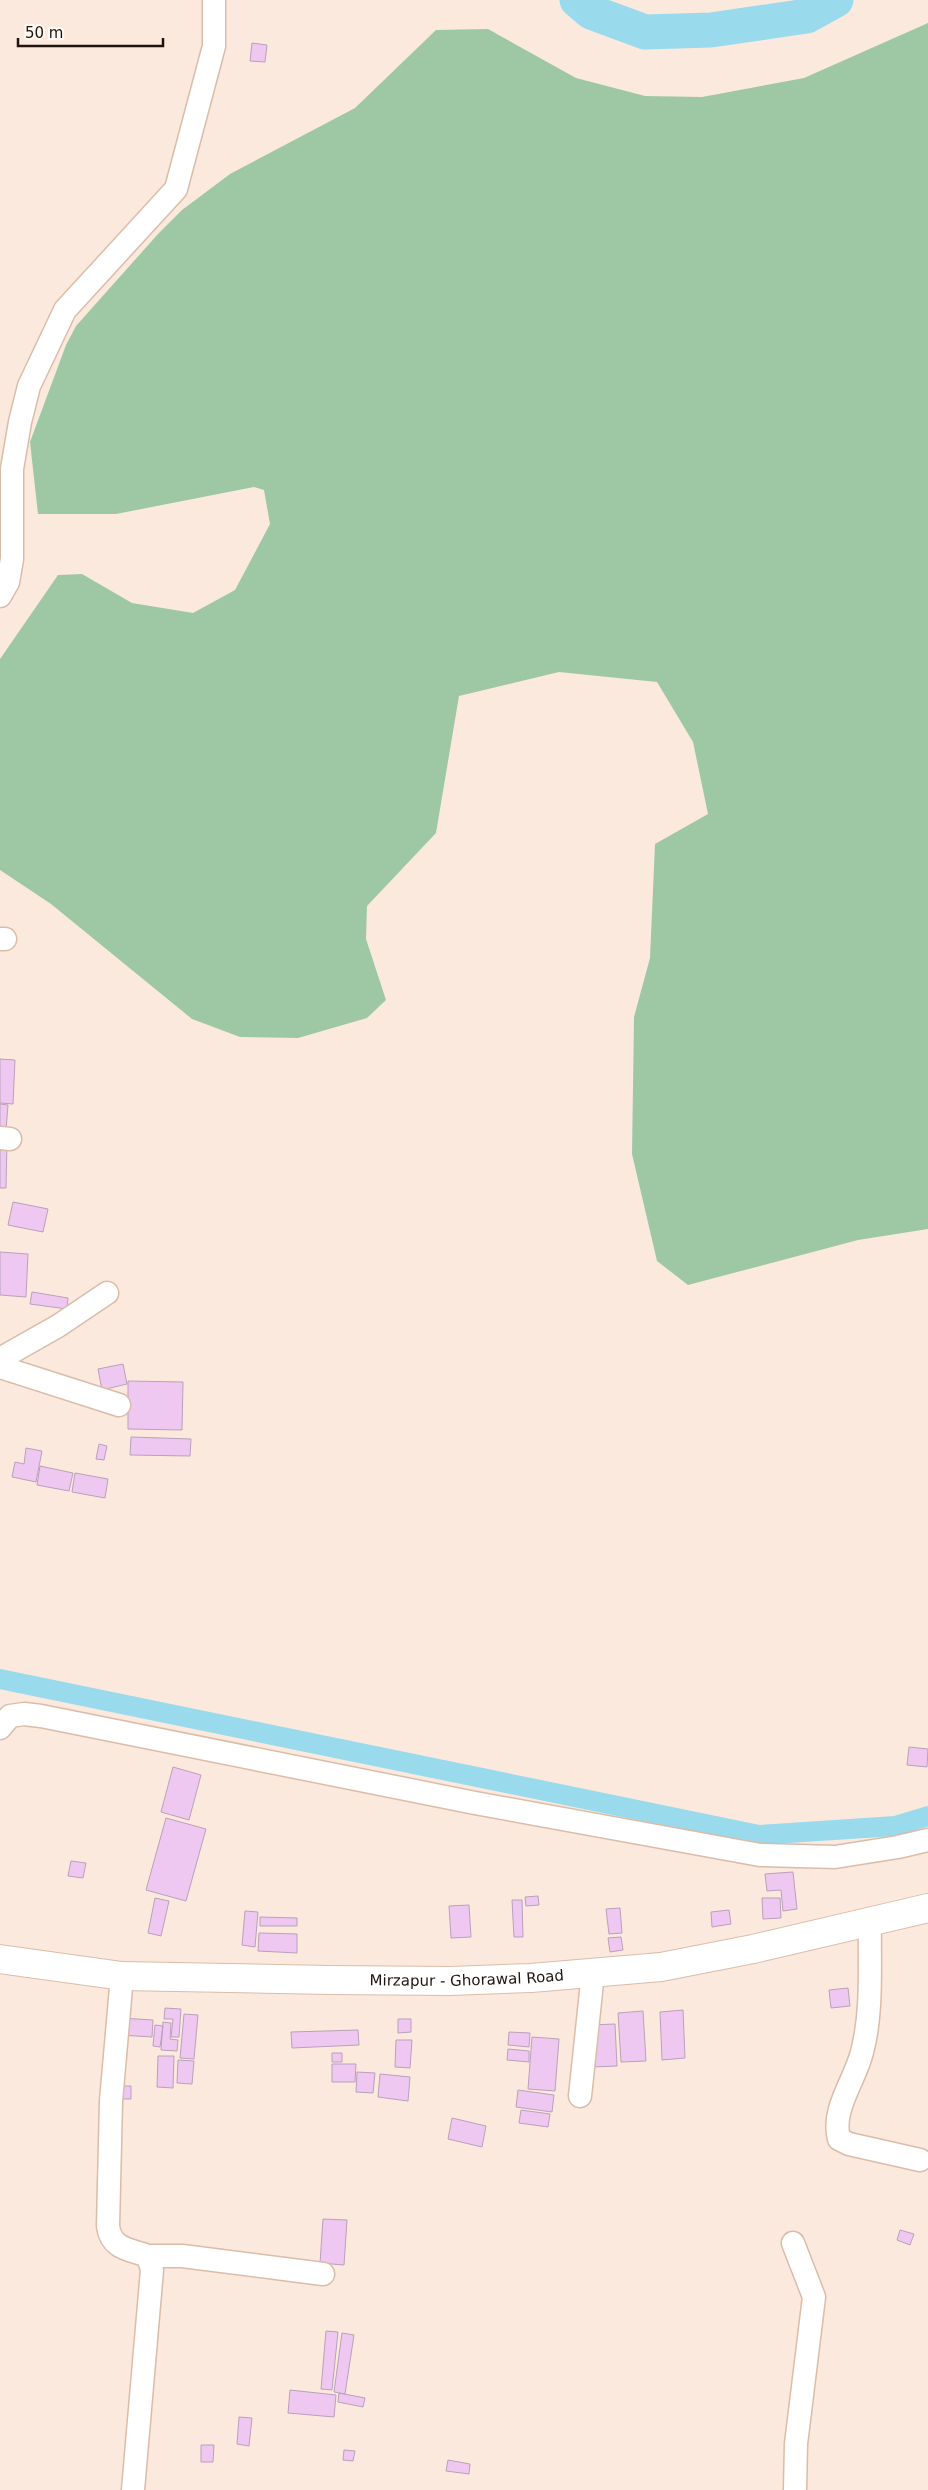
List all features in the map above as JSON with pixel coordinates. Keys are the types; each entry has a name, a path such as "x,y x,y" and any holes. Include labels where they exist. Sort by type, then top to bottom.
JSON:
{"main road":[{"name":"Mirzapur - Ghorawal Road","path":"0,1959 122,1976 450,1981 661,1967 928,1908"}],"street":[{"path":"0,596 8,582 12,559 12,469 20,422 29,386 65,310 176,189 214,46 214,0"},
{"path":"0,1359 58,1326 107,1292"},
{"path":"0,1367 119,1405"},
{"path":"3,1718 24,1714 41,1716 484,1805 760,1855 835,1857 898,1848 928,1840"},
{"path":"870,1922 867,2024 863,2050 838,2115 836,2129 840,2139 849,2144 920,2160"},
{"path":"580,2096 593,1973"},
{"path":"122,1976 111,2101 109,2235 118,2246 148,2256 182,2256 324,2274"},
{"path":"792,2243 814,2297 796,2444 795,2490"},
{"path":"134,2490 152,2283 152,2270 148,2256"}],"green space":[{"path":"928,23 928,1229 858,1240 688,1285 657,1261 632,1154 634,1017 650,958 655,844 708,814 693,742 657,682 559,672 459,696 436,833 367,906 366,939 386,1000 367,1018 298,1038 240,1037 192,1019 51,904 0,870 0,659 58,575 82,574 132,603 193,613 235,590 270,524 264,490 254,487 116,514 38,514 30,442 66,345 76,326 158,234 182,210 230,174 355,108 436,30 488,29 576,78 645,96 702,97 804,78"}],"building":[{"path":"252,43 267,45 265,62 250,61"},
{"path":"0,1059 15,1060 13,1104 0,1103"},
{"path":"0,1104 8,1105 6,1130 0,1130"},
{"path":"0,1140 7,1141 6,1188 0,1188"},
{"path":"13,1202 48,1209 43,1232 8,1225"},
{"path":"0,1252 28,1254 26,1297 0,1295"},
{"path":"32,1292 68,1298 67,1309 30,1304"},
{"path":"123,1364 127,1384 102,1390 98,1369"},
{"path":"128,1381 183,1382 182,1430 128,1429"},
{"path":"131,1437 191,1439 190,1456 130,1455"},
{"path":"99,1444 107,1446 104,1460 96,1459"},
{"path":"26,1448 42,1451 36,1482 12,1477 15,1462 24,1464"},
{"path":"40,1466 73,1473 69,1491 37,1485"},
{"path":"75,1473 108,1479 105,1498 72,1492"},
{"path":"909,1747 928,1749 927,1767 907,1765"},
{"path":"173,1767 201,1775 189,1820 161,1812"},
{"path":"166,1818 206,1829 186,1901 146,1890"},
{"path":"71,1861 86,1863 83,1878 68,1876"},
{"path":"793,1872 797,1909 783,1911 781,1890 767,1891 765,1874"},
{"path":"538,1896 539,1905 526,1906 525,1897"},
{"path":"155,1898 169,1901 161,1936 148,1933"},
{"path":"762,1898 780,1898 781,1918 763,1919"},
{"path":"512,1900 522,1900 523,1937 514,1937"},
{"path":"469,1905 471,1937 451,1938 449,1906"},
{"path":"620,1908 622,1933 609,1934 606,1909"},
{"path":"729,1910 731,1924 712,1927 711,1912"},
{"path":"245,1911 258,1912 255,1947 242,1945"},
{"path":"260,1917 297,1918 297,1926 260,1926"},
{"path":"259,1933 297,1934 297,1953 258,1951"},
{"path":"621,1937 623,1950 610,1952 608,1938"},
{"path":"848,1988 850,2006 831,2008 829,1990"},
{"path":"165,2008 181,2009 179,2037 171,2037 173,2019 164,2019"},
{"path":"683,2010 685,2058 662,2060 660,2012"},
{"path":"643,2011 646,2061 621,2062 618,2013"},
{"path":"184,2014 198,2015 194,2059 180,2058"},
{"path":"121,2018 153,2020 152,2037 120,2035"},
{"path":"398,2019 411,2019 411,2032 398,2033"},
{"path":"163,2022 171,2023 170,2039 178,2040 177,2051 161,2050"},
{"path":"615,2024 617,2066 592,2067 589,2025"},
{"path":"155,2025 163,2026 160,2047 153,2046"},
{"path":"358,2030 359,2045 292,2048 291,2032"},
{"path":"509,2032 530,2033 529,2047 508,2045"},
{"path":"532,2037 559,2039 555,2091 528,2089"},
{"path":"396,2040 412,2040 410,2068 395,2067"},
{"path":"508,2049 529,2051 529,2062 507,2060"},
{"path":"332,2053 342,2053 342,2062 332,2062"},
{"path":"158,2056 174,2056 173,2088 157,2087"},
{"path":"178,2060 194,2061 192,2084 177,2083"},
{"path":"332,2064 356,2064 355,2082 332,2082"},
{"path":"357,2072 375,2073 373,2093 356,2092"},
{"path":"380,2074 410,2077 408,2101 378,2097"},
{"path":"118,2086 131,2086 131,2099 118,2099"},
{"path":"518,2090 554,2095 552,2112 516,2107"},
{"path":"521,2110 550,2114 548,2127 519,2123"},
{"path":"452,2118 486,2126 482,2147 448,2139"},
{"path":"323,2219 347,2220 344,2265 320,2263"},
{"path":"900,2230 914,2234 910,2245 897,2240"},
{"path":"326,2331 338,2332 332,2390 321,2389"},
{"path":"342,2333 354,2335 345,2394 334,2392"},
{"path":"290,2390 336,2395 334,2417 288,2413"},
{"path":"339,2393 365,2398 363,2407 338,2402"},
{"path":"239,2417 252,2418 249,2446 237,2444"},
{"path":"201,2445 214,2445 213,2462 201,2462"},
{"path":"344,2450 355,2451 353,2461 343,2460"},
{"path":"448,2460 470,2464 469,2474 446,2471"}],"waterway":[{"path":"577,0 591,12 645,32 711,30 807,16 836,0"},
{"path":"0,1679 759,1835 895,1826 928,1816"}]}
